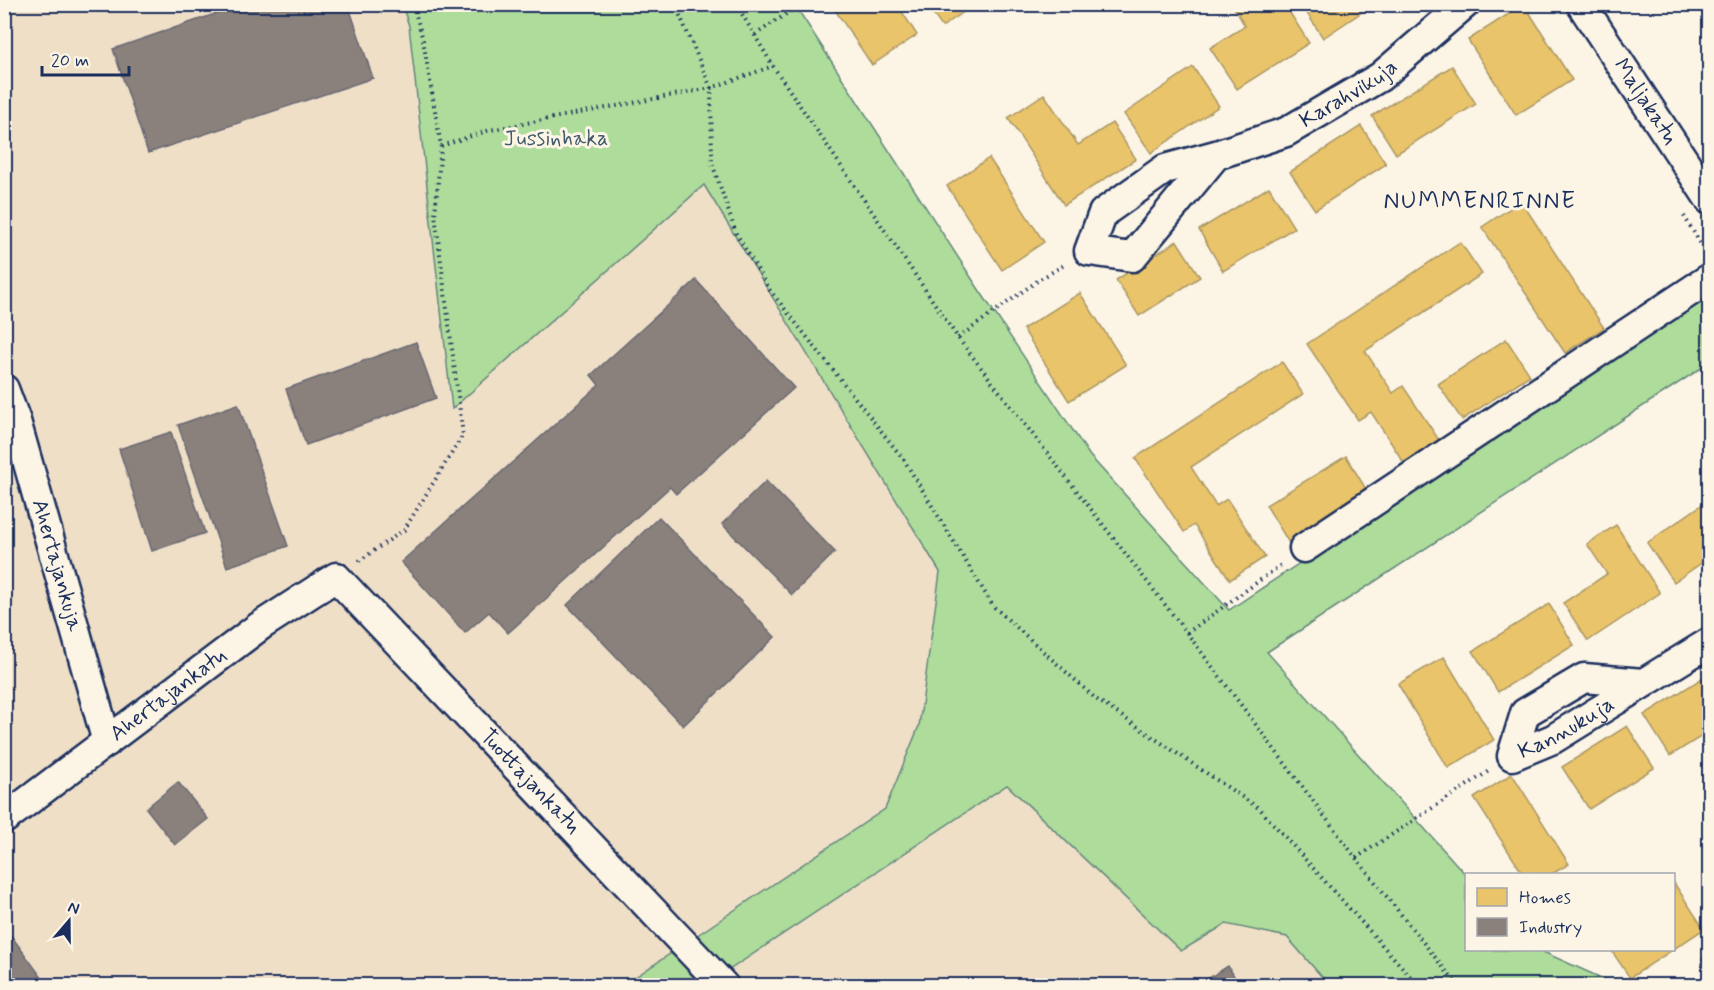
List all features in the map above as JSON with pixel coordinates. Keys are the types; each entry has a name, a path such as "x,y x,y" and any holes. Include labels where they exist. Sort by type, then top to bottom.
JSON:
{"street":[{"name":"Karahvikuja","path":"1089,251 1103,213 1165,169 1286,132 1380,77 1465,4"},
{"name":"Maljakatu","path":"1581,4 1710,200"},
{"path":"1089,251 1132,256 1216,155"},
{"path":"1304,548 1710,278"},
{"name":"Ahertajankuja","path":"4,389 19,432 107,742"},
{"name":"Ahertajankatu","path":"4,819 260,626 336,577"},
{"name":"Tuottajankatu","path":"336,577 724,986"},
{"name":"Kannukuja","path":"1512,756 1525,713 1584,678 1643,683 1710,642"}],"path":[{"path":"336,577 404,530 463,435 435,215 441,146 423,40 413,4"},
{"path":"675,4 711,88 712,163 736,233 769,289 904,460 993,606 1096,699 1260,809 1419,986"},
{"path":"736,4 772,66 958,338 1187,633 1356,858 1458,986"},
{"path":"755,35 801,4"},
{"path":"441,146 490,130 711,88 772,66"},
{"path":"958,338 1040,279 1089,251"},
{"path":"1187,633 1304,548"},
{"path":"1356,858 1512,756"}],"shaded area":[{"path":"5,4 564,5 1287,937 1329,985 5,986"}],"green space":[{"name":"Jussinhaka","path":"402,5 795,5 974,282 1090,456 1229,610 1709,291 1709,363 1267,652 1465,874 1465,951 1541,951 1617,985 1329,985 1287,937 1226,924 1181,951 1007,785 729,970 696,936 885,809 919,726 940,572 704,185 452,409 409,26"},
{"path":"673,952 704,985 622,986"}],"building: Homes":[{"path":"831,4 897,4 917,35 872,65"},
{"path":"926,4 975,4 942,27"},
{"path":"1232,4 1278,4 1280,8 1285,5 1309,43 1237,89 1210,48 1245,26"},
{"path":"1301,4 1374,4 1323,38"},
{"path":"1524,4 1572,80 1516,115 1468,40"},
{"path":"1452,66 1476,104 1396,154 1372,116"},
{"path":"1193,67 1219,106 1151,153 1124,114"},
{"path":"1044,94 1078,145 1112,123 1136,159 1064,205 1008,118"},
{"path":"1361,126 1386,164 1315,210 1290,172"},
{"path":"989,158 1044,242 1002,270 947,186"},
{"path":"1269,187 1294,228 1223,271 1199,230"},
{"path":"1521,201 1604,328 1565,353 1482,227"},
{"path":"1177,241 1200,277 1139,316 1116,280"},
{"path":"1460,242 1482,274 1365,351 1393,393 1403,386 1441,443 1406,466 1371,412 1358,420 1307,344"},
{"path":"1080,293 1126,365 1069,401 1023,329"},
{"path":"1506,339 1530,375 1462,420 1438,384"},
{"path":"1282,362 1303,394 1191,467 1216,506 1227,499 1265,557 1230,580 1194,525 1184,532 1135,458"},
{"path":"1346,456 1369,494 1289,543 1266,505"},
{"path":"1710,499 1710,557 1674,582 1647,543"},
{"path":"1616,525 1660,593 1588,641 1563,603 1607,574 1587,544"},
{"path":"1549,604 1574,645 1498,692 1473,651"},
{"path":"1444,657 1494,740 1448,768 1398,684"},
{"path":"1710,673 1710,731 1670,756 1644,715"},
{"path":"1627,726 1654,768 1589,809 1562,767"},
{"path":"1512,774 1569,864 1554,873 1522,873 1474,798"},
{"path":"1675,885 1704,929 1675,948"},
{"path":"1612,951 1670,951 1630,978"},
{"path":"1710,954 1710,971 1702,959"}],"building: Industry":[{"path":"244,4 348,4 373,78 148,153 113,49"},
{"path":"696,280 794,388 676,494 670,487 508,633 489,612 465,633 401,562 599,385 591,375"},
{"path":"416,342 436,398 306,445 286,389"},
{"path":"238,404 288,546 227,567 178,425"},
{"path":"171,432 205,533 152,551 119,449"},
{"path":"766,481 835,552 792,595 722,524"},
{"path":"659,517 775,637 683,726 567,605"},
{"path":"178,782 208,819 175,845 146,808"},
{"path":"4,926 48,986 4,986"},
{"path":"1228,966 1240,986 1196,986"}],"district":[{"name":"NUMMENRINNE","path":"1480,201"}]}
